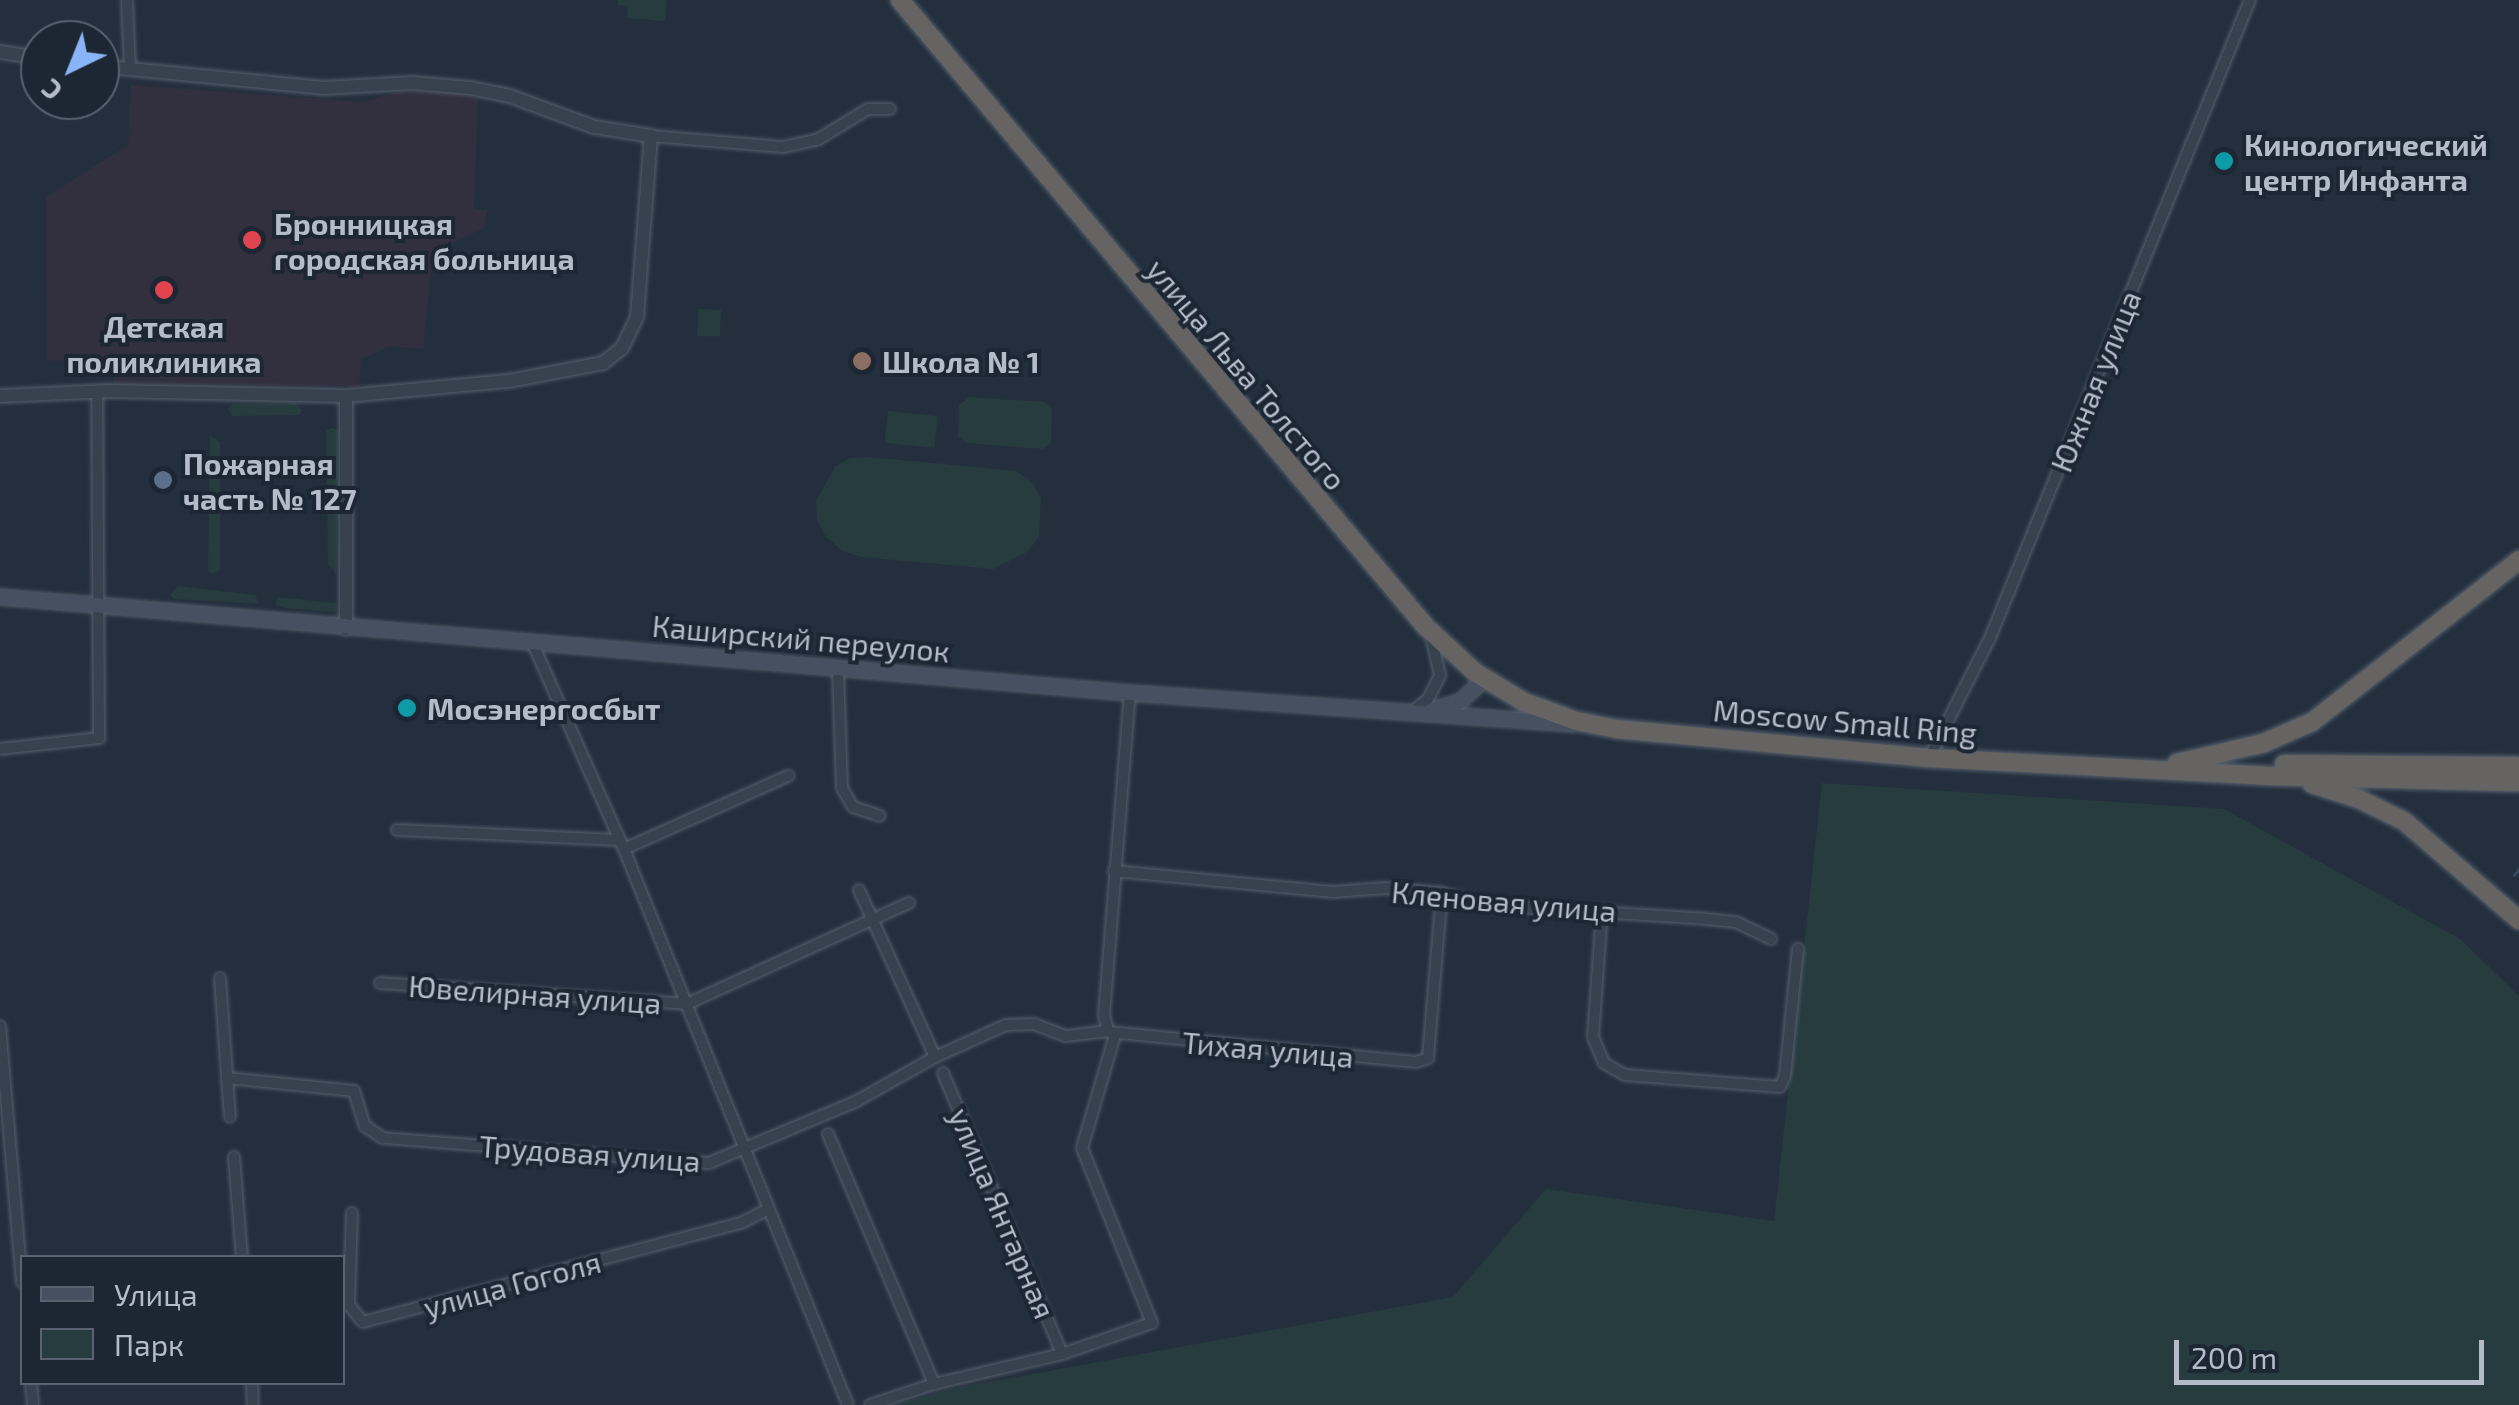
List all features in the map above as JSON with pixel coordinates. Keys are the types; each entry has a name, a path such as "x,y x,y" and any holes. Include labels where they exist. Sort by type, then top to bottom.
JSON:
{"highway":[{"name":"улица Льва Толстого","path":"900,0 1426,627 1485,679 1540,709 1598,726"},
{"path":"2168,764 2264,742 2312,722 2519,560"},
{"name":"Moscow Small Ring","path":"1598,726 1929,758 2267,776 2519,782"},
{"name":"Moscow Small Ring","path":"2088,764 2519,766"},
{"path":"2267,776 2336,790 2384,810 2425,836 2519,920"}],"main road":[{"name":"Каширский переулок","path":"0,597 1130,693 1598,726"},
{"path":"1410,714 1461,701 1485,679"}],"street":[{"path":"127,0 130,68"},
{"name":"Южная улица","path":"1929,758 1990,638 2250,0"},
{"path":"120,67 324,88 390,83 470,88 510,96 594,127 783,148 827,136 868,109 890,109"},
{"path":"0,396 98,392 346,396 572,373 613,357 633,330 642,296 652,136"},
{"path":"0,749 99,738 98,392"},
{"path":"346,396 346,629"},
{"path":"1410,714 1428,699 1440,675 1426,627"},
{"path":"533,644 622,845 848,1405"},
{"path":"838,669 842,788 853,808 880,816"},
{"path":"870,1405 934,1384 1062,1354 1152,1323 1082,1148 1111,1033 1104,1015 1130,693"},
{"path":"397,830 622,845 788,776"},
{"name":"Кленовая улица","path":"1114,871 1314,890 1362,893 1386,888 1442,893 1486,905 1736,922 1771,939"},
{"path":"859,890 935,1057"},
{"name":"Тихая улица","path":"1006,1025 1034,1024 1066,1036 1111,1033 1416,1062 1428,1058 1442,893"},
{"name":"Ювелирная улица","path":"380,984 686,1004 909,903"},
{"path":"1602,911 1593,1037 1604,1063 1624,1075 1772,1090 1780,1087 1785,1076 1798,949"},
{"path":"220,978 230,1116"},
{"name":"Трудовая улица","path":"227,1078 354,1091 365,1126 383,1138 708,1163 746,1151 855,1102 935,1057 1006,1025"},
{"path":"0,1026 20,1260"},
{"name":"улица Янтарная","path":"943,1073 1062,1354"},
{"path":"828,1134 934,1384"},
{"path":"234,1157 242,1255"},
{"name":"улица Гоголя","path":"352,1214 348,1305 364,1322 741,1223 768,1208"}],"shaded area":[{"name":"Бронницкая городская больница","path":"131,85 364,102 399,91 441,91 478,98 474,209 487,210 484,228 433,252 423,349 391,346 361,359 359,386 114,383 113,360 47,361 46,197 128,145"}],"green space":[{"path":"618,0 667,0 665,21 627,18 628,6 618,5"},
{"path":"698,309 721,310 720,337 697,336"},
{"path":"969,397 1045,402 1052,409 1051,443 1042,449 967,443 958,437 959,405"},
{"path":"296,403 302,411 299,415 232,416 228,409 232,404"},
{"path":"888,411 938,416 934,448 885,443"},
{"path":"333,428 339,432 336,574 328,564 326,430"},
{"path":"210,436 220,442 220,570 212,574 208,570"},
{"path":"850,458 1016,471 1032,482 1041,498 1039,537 1027,552 993,569 861,557 843,551 826,537 817,520 816,501 835,467"},
{"path":"178,586 255,595 259,604 174,599 170,595"},
{"path":"277,597 336,603 337,608 335,612 285,608 276,605"},
{"path":"1822,783 2224,809 2460,939 2519,996 2519,1405 894,1405 950,1389 1453,1297 1546,1189 1774,1221"}],"waterway":[{"path":"2514,875 2519,869"}],"place":[{"name":"Кинологический центр Инфанта","path":"2224,161"},
{"name":"Бронницкая городская больница","path":"252,240"},
{"name":"Детская поликлиника","path":"164,290"},
{"name":"Школа № 1","path":"862,361"},
{"name":"Пожарная часть № 127","path":"163,480"},
{"name":"Мосэнергосбыт","path":"407,708"}]}
